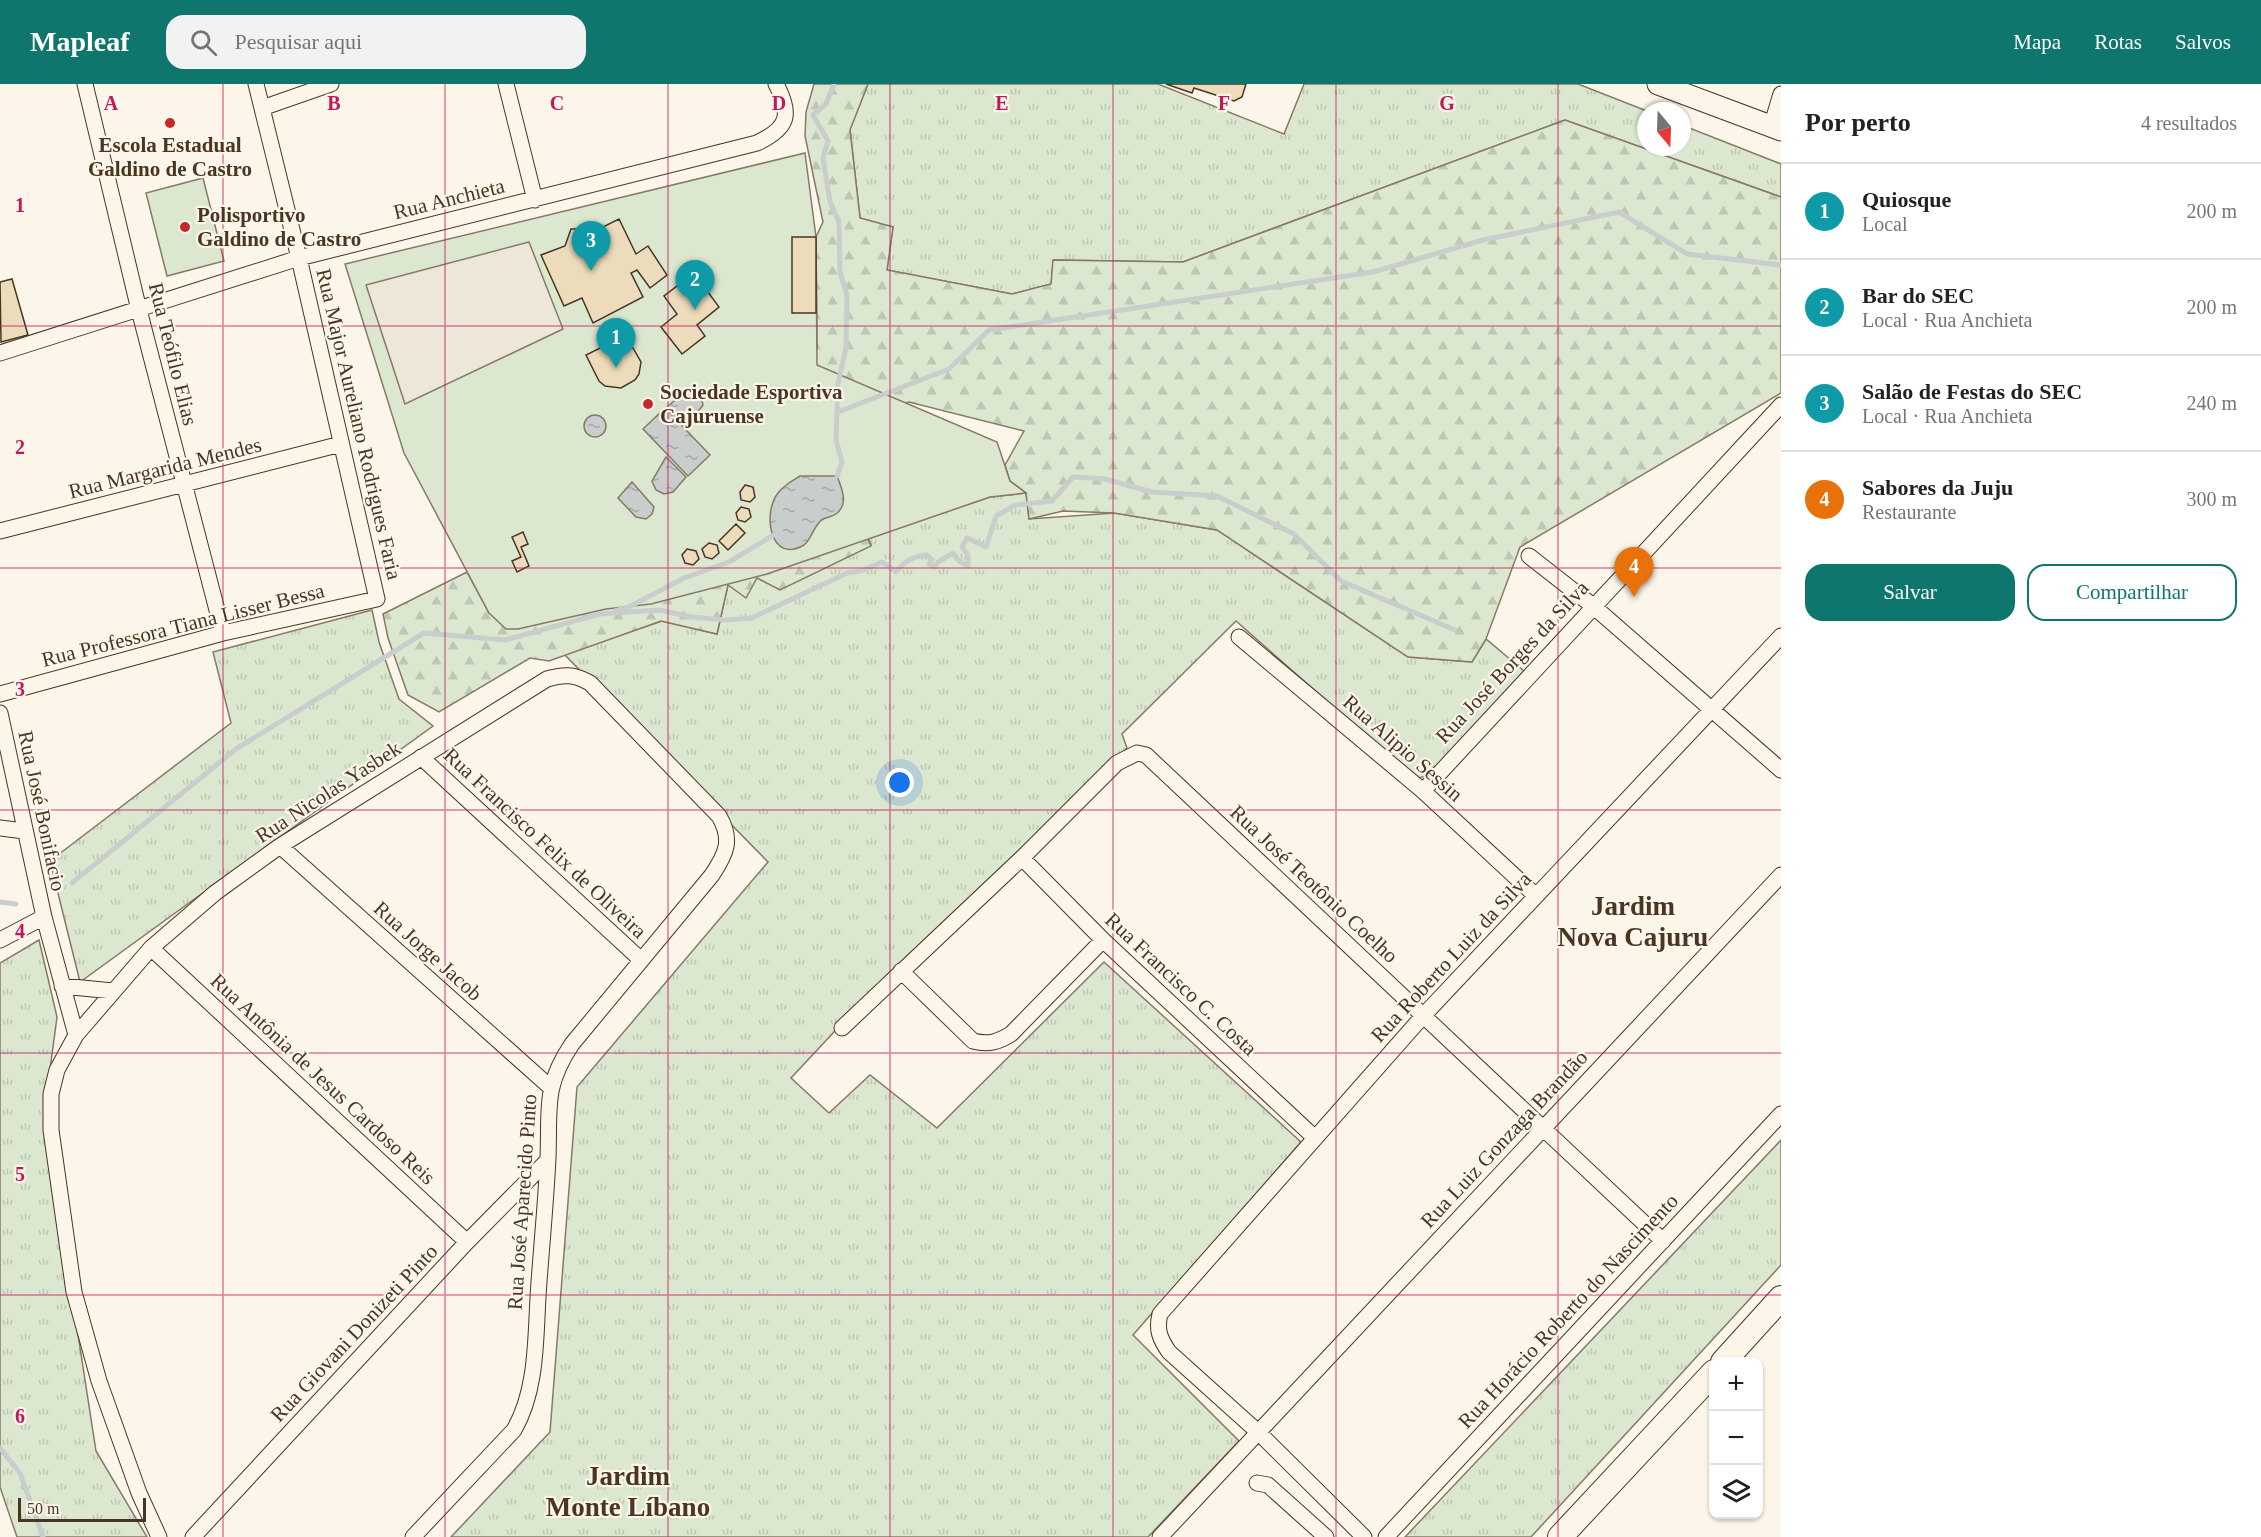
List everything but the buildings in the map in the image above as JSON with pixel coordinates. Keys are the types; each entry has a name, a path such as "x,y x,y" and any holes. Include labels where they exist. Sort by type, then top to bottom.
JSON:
{"main road":[{"path":"1658,84 1776,128"},
{"path":"1728,1357 1781,1298"},
{"path":"1560,1537 1709,1376"}],"street":[{"name":"Rua Teófilo Elias","path":"85,84 139,310 223,633"},
{"name":"Rua Major Aureliano Rodrigues Faria","path":"255,84 299,258 377,598"},
{"path":"262,108 332,84"},
{"path":"506,84 535,200"},
{"name":"Rua Anchieta","path":"0,353 299,258 697,160 773,135 782,127 786,113 785,101 776,84"},
{"path":"1776,128 1781,94"},
{"name":"Rua José Borges da Silva","path":"1423,791 1781,405"},
{"name":"Rua Margarida Mendes","path":"0,531 341,444"},
{"path":"1529,556 1593,606 1781,770"},
{"name":"Rua Professora Tiana Lisser Bessa","path":"0,694 223,633 377,598"},
{"name":"Rua Alipio Sessin","path":"1239,636 1423,791 1536,896"},
{"name":"Rua Roberto Luiz da Silva","path":"1258,1432 1169,1352 1160,1338 1157,1325 1160,1314 1423,1016 1781,636"},
{"name":"Rua Nicolas Yasbek","path":"159,1537 139,1493 102,1391 74,1292 51,1130 51,1094 57,1070 76,1035 151,948 215,893 280,846 547,679 576,675 590,683 719,816"},
{"name":"Rua José Bonifacio","path":"0,713 44,917 76,1035"},
{"name":"Rua José Teotônio Coelho","path":"1022,858 1117,763 1137,753 1146,755 1663,1241"},
{"name":"Rua Francisco Felix de Oliveira","path":"421,757 640,960"},
{"name":"Rua José Aparecido Pinto","path":"413,1537 514,1430 523,1415 532,1372 548,1161 550,1087 558,1065 572,1044 712,875 726,853 728,839 719,816"},
{"path":"0,828 24,831"},
{"name":"Rua Jorge Jacob","path":"280,846 550,1087"},
{"path":"842,1028 1022,858"},
{"name":"Rua Francisco C. Costa","path":"1022,858 1103,940 1315,1138"},
{"name":"Rua Luiz Gonzaga Brandão","path":"1160,1537 1781,875"},
{"path":"0,940 44,917"},
{"path":"901,971 973,1041 985,1044 999,1042 1011,1034 1103,940"},
{"name":"Rua Antônia de Jesus Cardoso Reis","path":"151,948 467,1242"},
{"path":"62,986 113,991"},
{"name":"Rua Horácio Roberto do Nascimento","path":"1386,1537 1781,1114"},
{"name":"Rua Giovani Donizeti Pinto","path":"193,1537 467,1242 548,1161"},
{"path":"1258,1432 1364,1537"},
{"path":"1257,1483 1268,1485 1326,1537"}],"green space":[{"path":"814,84 868,84 850,130 860,218 893,227 887,270 1012,294 1051,284 1053,260 1183,262 1565,120 1637,146 1637,156 1666,156 1781,197 1781,393 1520,547 1486,639 1472,662 1408,657 1217,530 1114,513 1063,511 1029,519 1026,493 1010,481 1005,465 1024,431 909,402 856,422 797,407 817,348 816,237 823,222 805,136 806,112"},
{"path":"868,84 1158,84 1284,134 1304,84 1578,84 1637,107 1637,146 1565,120 1183,262 1054,260 1051,284 1012,294 887,270 893,227 860,218 850,129"},
{"path":"1691,129 1781,164 1781,197 1666,156 1691,156"},
{"name":"Sociedade Esportiva Cajuruense","path":"805,153 816,237 817,365 997,442 1010,481 1026,493 990,497 767,574 651,604 606,609 518,629 506,629 489,613 404,453 345,264"},
{"name":"Polisportivo Galdino de Castro","path":"203,178 224,261 167,276 146,193"},
{"path":"1026,493 1029,519 1115,513 1217,530 1408,657 1472,662 1486,639 1524,671 1433,774 1415,779 1236,621 1122,734 1127,748 890,972 791,1078 829,1113 870,1075 937,1128 1104,962 1301,1142 1133,1335 1239,1441 1148,1537 451,1537 550,1432 577,1087 768,862 564,654 662,621 717,634 728,585 871,545 868,538 990,497"},
{"path":"863,527 871,546 780,590 757,578 746,598 728,585 717,634 661,621 549,661 530,658 439,712 408,695 388,638 383,614 467,572 489,613"},
{"path":"372,610 379,642 399,699 433,726 80,982 50,861 231,723 213,652"},
{"path":"39,940 57,1017 44,1115 96,1451 147,1537 17,1537 0,1487 0,963"},
{"path":"1781,1140 1781,1265 1531,1537 1405,1537"}],"shaded area":[{"path":"529,242 563,329 405,404 366,285"}],"water":[{"path":"686,391 701,395 703,405 686,427 667,407"},
{"path":"665,408 710,455 688,476 643,429"},
{"path":"595,415 603,418 606,426 603,434 595,437 587,434 584,426 587,418"},
{"path":"666,457 686,477 673,492 664,494 656,490 652,481"},
{"path":"800,476 837,476 843,496 842,506 836,514 820,521 804,545 792,549 783,548 772,534 770,524 773,502 785,485"},
{"path":"632,482 654,507 652,514 646,519 636,517 618,498"}],"waterway":[{"path":"834,84 826,104 813,115 828,141 823,158 830,202 839,222 840,272 847,295 846,348 838,383 836,440 842,462 837,476"},
{"path":"838,412 949,369 989,330 1373,272 1483,240 1619,212 1687,254 1781,265"},
{"path":"72,883 236,749 424,633 505,640 600,614 660,610 691,617 725,620 752,618 847,573 861,571 882,562 896,572 913,558 927,555 932,560 929,564 935,567 938,562 953,553 959,561 968,566 968,555 962,547 967,538 986,547 996,516 1015,505 1052,501 1073,477 1105,479 1152,492 1217,496 1294,534 1341,581 1455,630"},
{"path":"615,611 629,607 684,578 729,562 772,536"},
{"path":"0,902 16,904"},
{"path":"0,1448 20,1473 43,1537"}],"place":[{"name":"Escola Estadual Galdino de Castro","path":"170,123"},
{"name":"Polisportivo Galdino de Castro","path":"185,227"},
{"name":"Salão de Festas do SEC","path":"591,271"},
{"name":"Bar do SEC","path":"695,310"},
{"name":"Quiosque","path":"616,368"},
{"name":"Sociedade Esportiva Cajuruense","path":"648,404"},
{"name":"Sabores da Juju","path":"1634,597"}],"district":[{"name":"Jardim Nova Cajuru","path":"1633,922"},
{"name":"Jardim Monte Líbano","path":"628,1492"}]}
